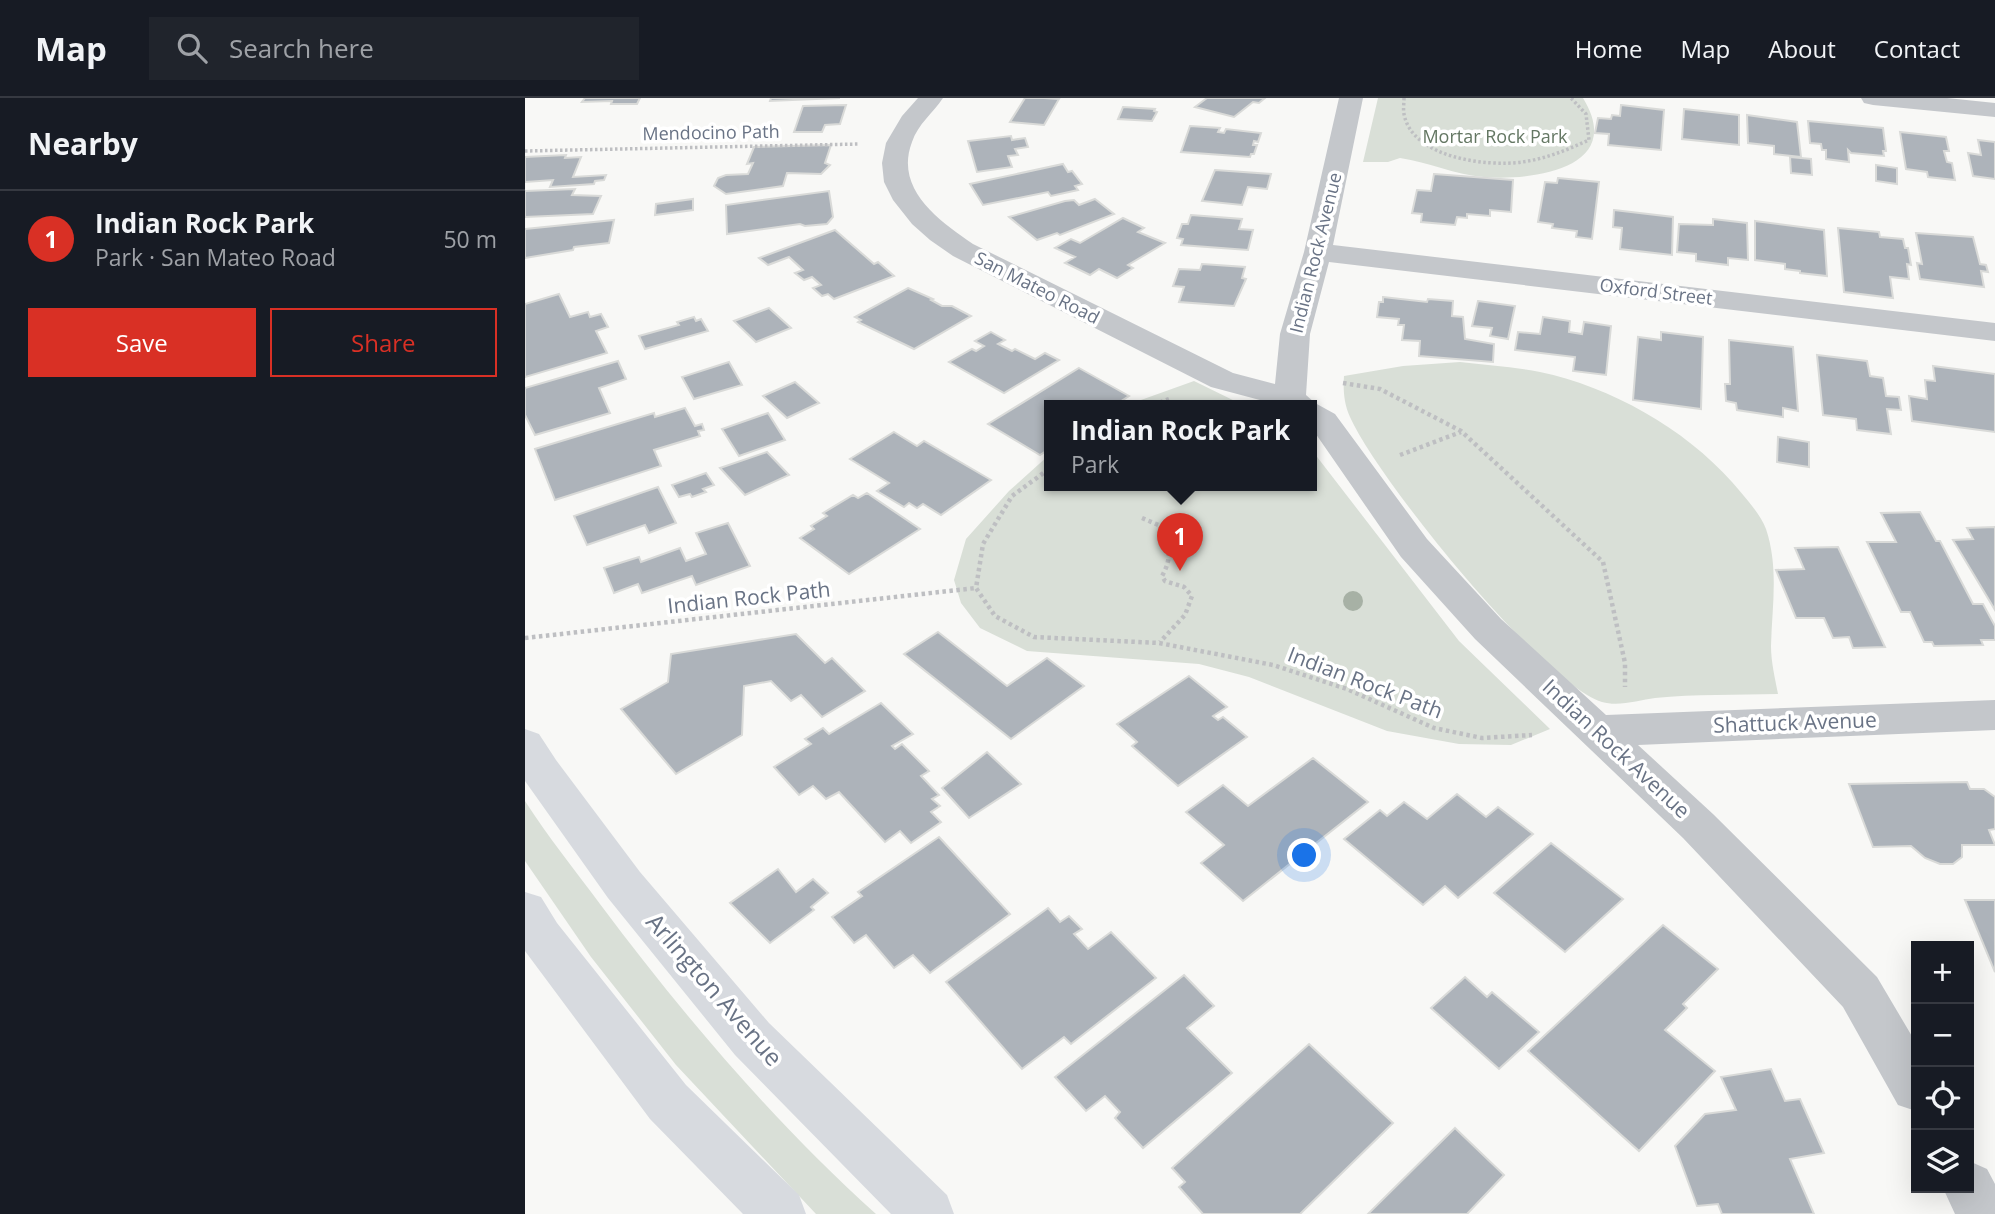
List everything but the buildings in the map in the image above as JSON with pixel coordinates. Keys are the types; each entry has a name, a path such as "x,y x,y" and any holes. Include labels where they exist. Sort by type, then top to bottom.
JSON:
{"main road":[{"name":"Arlington Avenue","path":"525,745 541,772 624,886 752,1039 927,1214"},
{"path":"525,911 541,937 668,1102 779,1214"}],"street":[{"name":"San Mateo Road","path":"931,98 907,124 898,143 896,177 902,196 916,215 945,239 1222,380 1298,397"},
{"name":"Indian Rock Avenue","path":"1298,397 1295,334 1318,252 1352,98"},
{"path":"1873,98 1995,110"},
{"name":"Oxford Street","path":"1318,252 1995,332"},
{"name":"Indian Rock Avenue","path":"1317,415 1414,548 1488,629 1698,826 1860,992 1911,1079"},
{"name":"Shattuck Avenue","path":"1595,731 1995,715"},
{"path":"1972,1193 1982,1214"}],"path":[{"path":"1404,98 1402,111 1413,134 1446,156 1501,164 1556,155 1589,139 1587,114 1571,98"},
{"name":"Mendocino Path","path":"525,150 898,143"},
{"path":"1298,397 1380,389 1461,431 1603,562 1625,663 1625,693"},
{"path":"1357,471 1461,431"},
{"path":"976,589 983,544 1012,496 1044,473"},
{"path":"1142,518 1163,527 1170,544 1171,556 1162,576 1165,581 1184,587 1192,596 1192,603 1185,615 1159,643"},
{"name":"Indian Rock Path","path":"525,638 976,589 995,615 1034,637 1159,643 1273,665 1347,689 1434,728 1482,738 1595,731"}],"green space":[{"name":"Mortar Rock Park","path":"1378,98 1583,98 1593,122 1593,140 1584,155 1568,165 1527,176 1473,176 1400,158 1388,162 1363,162"},
{"path":"1460,362 1540,372 1593,388 1645,412 1669,427 1713,462 1751,504 1766,529 1774,587 1771,652 1778,694 1685,696 1622,703 1602,702 1575,687 1541,658 1503,619 1463,575 1392,484 1366,446 1345,402 1344,376 1403,366"},
{"path":"1194,381 1233,400 1141,400"},
{"path":"1317,457 1459,641 1550,729 1511,745 1459,744 1387,731 1249,677 1199,664 1027,651 980,628 961,603 954,580 966,539 1009,491 1044,460 1044,491 1317,491"},
{"path":"525,801 631,945 697,1026 801,1142 876,1214 816,1214 676,1065 591,957 525,861"}],"place":[{"name":"Indian Rock Park","path":"1180,571"}]}
